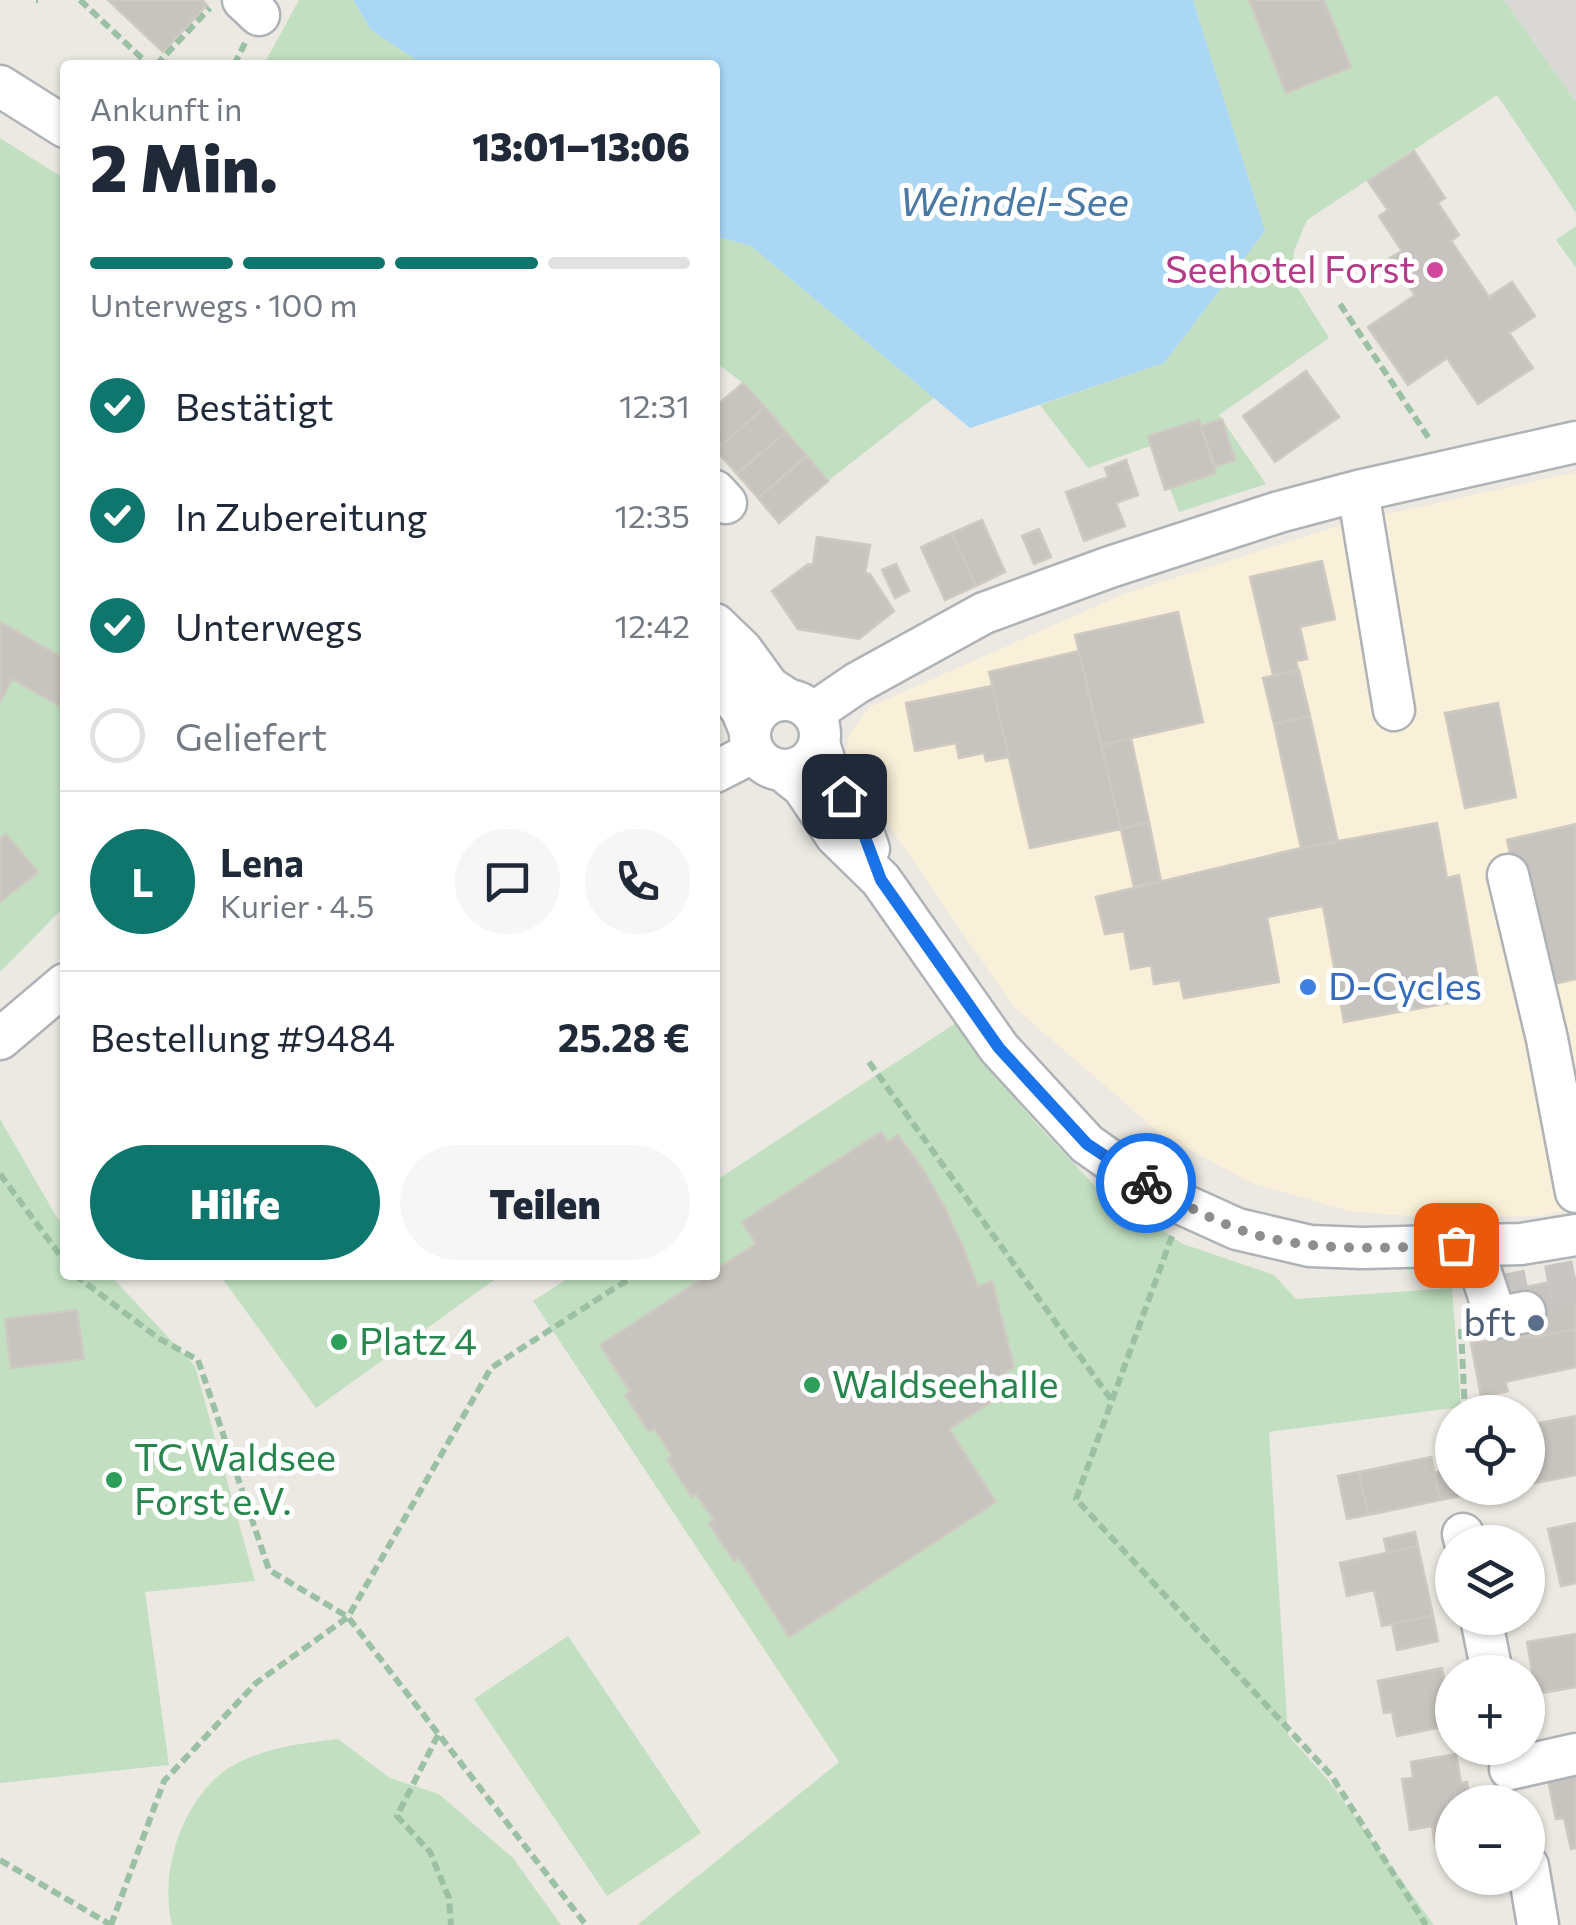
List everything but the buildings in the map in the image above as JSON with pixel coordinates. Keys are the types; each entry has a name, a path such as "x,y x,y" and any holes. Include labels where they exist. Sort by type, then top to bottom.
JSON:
{"street":[{"path":"0,86 60,124"},
{"path":"807,719 857,683 984,613 1110,567 1358,491 1576,442"},
{"path":"1358,491 1394,710"},
{"path":"720,629 742,650 769,687 807,719 827,769 860,824 881,880"},
{"path":"720,681 742,711 762,751 803,787 836,836 881,880 999,1048 1087,1144 1131,1175 1237,1229 1310,1246 1521,1244 1576,1235"},
{"path":"775,701 807,719 815,754 806,764 794,769 762,751 754,718 762,708 775,701"},
{"path":"720,770 762,751"},
{"path":"1508,875 1547,1039 1576,1192"},
{"path":"0,1039 60,988"},
{"path":"1472,1245 1496,1318 1525,1312"},
{"path":"1510,1773 1576,1754"},
{"path":"1533,1895 1538,1925"}],"path":[{"path":"80,0 147,60"},
{"path":"158,60 217,0"},
{"path":"1340,304 1450,470"},
{"path":"869,1062 1112,1400"},
{"path":"0,1174 60,1255"},
{"path":"1184,1204 1076,1499 1331,1776 1426,1925"},
{"path":"82,1280 158,1338 198,1360 269,1570 348,1617 586,1925"},
{"path":"0,1860 112,1925 164,1781 256,1684 348,1617 491,1368 627,1280"},
{"path":"438,1735 397,1816 430,1852 449,1898 451,1925"}],"shaded area":[{"path":"1504,0 1576,0 1576,102"},
{"path":"1576,472 1576,1208 1539,1216 1431,1218 1349,1211 1252,1183 1163,1136 1013,1006 844,760 850,733 870,707 1124,594 1348,523"}],"green space":[{"path":"299,0 353,0 371,30 416,60 266,60"},
{"path":"1193,0 1504,0 1576,102 1576,213 1497,95 1307,220 1294,251 1292,279 1329,338 1219,415 1266,484 1179,512 1153,445 1088,468 1040,405 1164,363 1265,231"},
{"path":"0,138 60,176 60,911 0,972"},
{"path":"1576,226 1576,268 1556,240"},
{"path":"720,237 751,246 934,398 828,481 743,383 720,366"},
{"path":"956,1023 1034,1121 1096,1187 1183,1244 1274,1275 1296,1299 1452,1288 1460,1395 1435,1395 1435,1410 1269,1432 1288,1735 1329,1781 1434,1925 637,1925 839,1762 533,1301 565,1280 720,1280 720,1178"},
{"name":"TC Waldsee Forst e.V.","path":"0,1119 60,1220 60,1280 115,1280 195,1366 255,1581 145,1592 169,1765 0,1783"},
{"name":"Platz 4","path":"224,1280 494,1280 316,1408"},
{"path":"568,1636 701,1833 607,1896 474,1699"},
{"path":"338,1739 390,1778 439,1794 513,1858 561,1925 172,1925 169,1880 173,1856 190,1811 204,1791 220,1774 251,1757 287,1746"}],"water":[{"name":"Weindel-See","path":"353,0 1193,0 1265,231 1164,363 970,428 751,246 720,237 720,60 416,60 371,30"}],"tunnel":[{"path":"1489,1297 1576,1280"}],"way so far":[{"path":"1146,1183 1237,1229 1310,1246 1456,1245"}],"place":[{"name":"Seehotel Forst","path":"1435,270"},
{"name":"D-Cycles","path":"1308,987"},
{"name":"bft","path":"1536,1323"},
{"name":"Platz 4","path":"339,1342"},
{"name":"Waldseehalle","path":"812,1385"},
{"name":"TC Waldsee Forst e.V.","path":"114,1480"}],"route":[{"path":"844,796 860,824 881,880 999,1048 1087,1144 1146,1183"}]}
